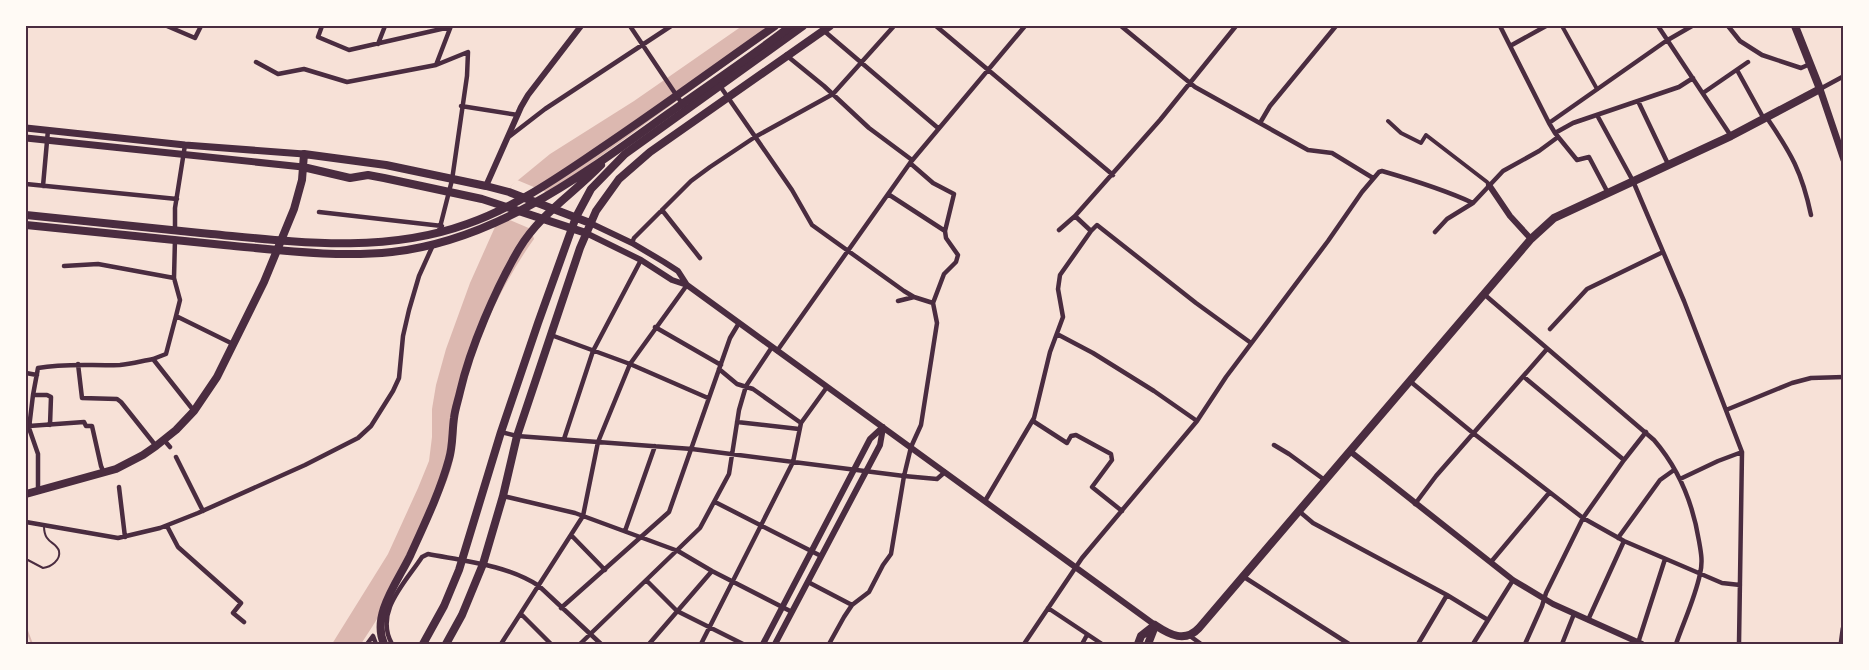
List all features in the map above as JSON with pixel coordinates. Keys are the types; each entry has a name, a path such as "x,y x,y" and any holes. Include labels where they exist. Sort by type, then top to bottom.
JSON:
{"highway":[{"path":"26,215 328,244 392,242 446,231 484,218 528,196 606,145 775,26"},
{"path":"26,225 296,252 361,254 393,252 448,241 488,226 532,205 612,154 791,26"},
{"path":"380,642 381,621 386,604 410,557 442,481 450,457 454,416 460,388 475,344 499,288 518,250 535,226 612,154"}],"main road":[{"path":"423,645 444,606 462,561 501,432 576,217 591,189 625,154 803,26"},
{"path":"1795,26 1820,89 1844,160"},
{"path":"446,645 462,615 483,564 503,496 517,436 586,233 606,196 632,167 826,28"},
{"path":"1155,625 1176,636 1190,636 1199,628 1412,382 1531,239 1554,218 1731,136 1820,89"},
{"path":"26,128 185,145 304,154 386,165 509,192 590,223"},
{"path":"26,138 303,167 350,178 368,175 503,205 586,233"},
{"path":"26,494 104,474 117,474 164,440 194,411 208,392 264,282 294,209 302,180 304,154"},
{"path":"1138,645 1141,636 1155,625"},
{"path":"1148,645 1155,625"},
{"path":"1842,645 1844,629"}],"street":[{"path":"167,26 195,39 201,26"},
{"path":"322,26 318,37 349,50 451,26"},
{"path":"378,44 385,26"},
{"path":"436,65 451,26"},
{"path":"486,186 528,95 581,26"},
{"path":"630,26 686,109"},
{"path":"508,137 539,113 671,26"},
{"path":"632,243 634,238 691,181 755,137 833,94 894,26"},
{"path":"936,26 1113,175"},
{"path":"580,645 700,528 729,474 737,422 746,386 848,250 911,161 1025,26"},
{"path":"1121,26 1190,83 1308,150 1332,153 1373,178"},
{"path":"1059,230 1113,175 1236,26"},
{"path":"1260,123 1270,106 1336,26"},
{"path":"1500,26 1549,123 1577,160 1589,157 1608,193"},
{"path":"1510,46 1546,26"},
{"path":"1562,26 1597,89"},
{"path":"1658,26 1731,136"},
{"path":"1549,123 1666,41 1692,26"},
{"path":"1728,26 1740,41 1762,55 1801,68 1810,64"},
{"path":"826,28 861,63 938,128"},
{"path":"26,522 111,537 125,537 167,525 305,465 358,438 371,426 393,391 399,378 403,336 419,276 442,226 452,180 467,76 468,52 436,65 346,82 304,69 278,74 256,62"},
{"path":"786,55 869,128 911,161 933,183 954,194 945,231 946,238 958,255 956,262 944,274 933,303 937,323 921,425 911,447 904,476 891,554 869,592 852,605 829,645"},
{"path":"1703,93 1748,62"},
{"path":"1737,70 1766,118 1786,145 1800,172 1811,215"},
{"path":"1820,89 1844,76"},
{"path":"1435,232 1447,219 1473,203 1503,171 1539,151 1573,123 1679,87 1693,78"},
{"path":"719,86 796,196 812,225 914,297 933,303"},
{"path":"1638,101 1668,164"},
{"path":"461,106 518,115"},
{"path":"1597,115 1633,181 1684,301 1742,452 1739,645"},
{"path":"1388,121 1401,133 1421,143 1426,135 1479,175 1531,239"},
{"path":"43,186 48,130"},
{"path":"38,490 38,454 29,426 38,368 59,364 122,365 166,354 180,300 174,278 177,199 185,145"},
{"path":"1024,645 1076,567 1197,421 1211,398 1373,178 1382,171 1445,190 1473,203"},
{"path":"26,184 177,199"},
{"path":"888,194 945,231"},
{"path":"662,210 700,258"},
{"path":"319,212 442,226"},
{"path":"1075,216 1091,231"},
{"path":"590,223 632,243 678,271 687,285"},
{"path":"985,501 1032,421 1050,352 1063,317 1058,289 1060,275 1097,225 1251,343"},
{"path":"586,233 641,260 672,280 687,285 1155,625"},
{"path":"1550,329 1587,289 1663,252"},
{"path":"564,439 593,351 641,260"},
{"path":"64,266 98,264 174,278"},
{"path":"501,645 584,516 598,442 630,364 687,285"},
{"path":"1485,295 1646,432 1662,450 1680,479 1696,520 1702,559 1700,574 1676,645"},
{"path":"898,301 914,297"},
{"path":"176,316 234,344"},
{"path":"561,608 669,512 732,333 739,323"},
{"path":"655,327 720,367 737,384 753,389 800,426"},
{"path":"1057,334 1094,352 1197,421"},
{"path":"551,335 630,364 708,398"},
{"path":"1415,504 1547,349"},
{"path":"153,359 194,411"},
{"path":"78,364 82,398 117,399 156,446"},
{"path":"26,373 37,375"},
{"path":"1524,377 1624,460"},
{"path":"1726,410 1792,383 1811,378 1844,377"},
{"path":"1412,382 1473,434 1583,518 1624,541 1700,574 1722,583 1740,585"},
{"path":"701,645 794,462 800,426 827,387"},
{"path":"33,395 51,397 50,424"},
{"path":"1032,421 1067,443 1071,436 1076,435 1111,454 1112,460 1092,487 1122,511"},
{"path":"29,426 84,422 86,426 92,426 104,474"},
{"path":"737,422 800,426"},
{"path":"763,645 870,439 883,427"},
{"path":"775,645 880,445 883,427"},
{"path":"501,432 517,436 692,449 904,476 937,478 945,472"},
{"path":"1525,645 1544,599 1583,518 1646,432"},
{"path":"164,440 170,447"},
{"path":"1274,445 1326,482"},
{"path":"625,531 655,446"},
{"path":"1351,452 1513,580 1544,599 1640,644 1665,559"},
{"path":"1680,479 1742,452"},
{"path":"176,457 203,511"},
{"path":"1618,538 1659,480 1674,470"},
{"path":"119,487 125,537"},
{"path":"1491,562 1549,493"},
{"path":"503,496 584,516 678,551 792,612"},
{"path":"715,502 821,556"},
{"path":"1299,512 1313,523 1447,595 1488,620"},
{"path":"167,525 178,547 241,603 233,613 244,622"},
{"path":"571,535 605,570"},
{"path":"1588,620 1624,541"},
{"path":"392,645 388,633 387,614 395,595 422,557 428,554 483,564 528,578 601,645"},
{"path":"649,645 712,571"},
{"path":"1244,577 1349,645"},
{"path":"1473,645 1513,580"},
{"path":"647,581 677,611 743,645"},
{"path":"808,582 852,605"},
{"path":"1418,645 1447,595"},
{"path":"1048,608 1102,645"},
{"path":"521,614 551,645"},
{"path":"1562,645 1574,614"},
{"path":"1082,645 1087,634"},
{"path":"367,645 372,636 380,642"},
{"path":"1190,636 1201,645"}],"lane":[{"path":"26,559 44,568 52,566 57,559 59,553 46,538 44,526"}],"shaded area":[{"path":"742,26 780,26 572,177 546,201 530,226 534,239 510,276 472,359 460,401 450,472 419,543 392,594 361,644 332,644 388,554 429,461 432,409 446,349 470,283 511,186 550,154 634,101"}],"pier":[{"path":"517,180 553,195 546,201 530,226 531,229 500,216 511,186"}],"waterway":[{"path":"26,628 32,644"}]}
